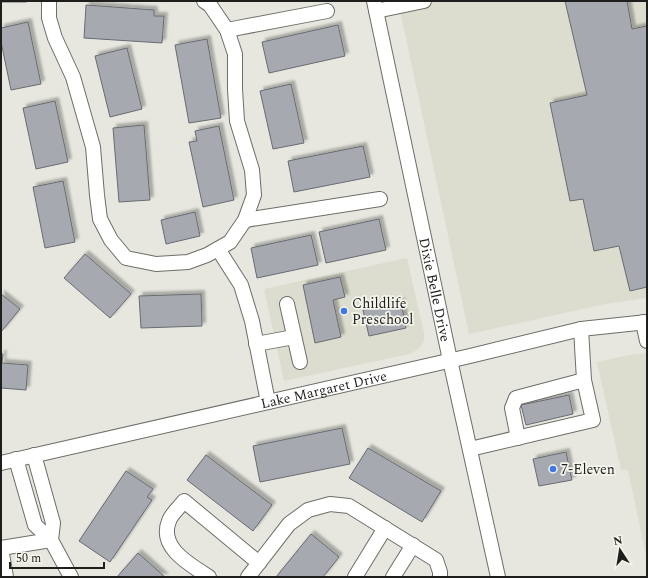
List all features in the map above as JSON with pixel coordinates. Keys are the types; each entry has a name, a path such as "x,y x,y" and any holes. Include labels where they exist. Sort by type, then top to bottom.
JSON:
{"street":[{"path":"49,1 49,18 55,38 73,77 93,147 100,219 111,240 126,258 156,264 188,262 208,255 230,242 245,220 254,196 252,170 237,121 235,54 227,30 210,5 204,1"},
{"path":"375,6 424,1"},
{"name":"Dixie Belle Drive","path":"375,6 450,360 498,577"},
{"path":"227,30 327,11"},
{"path":"245,220 380,199"},
{"path":"218,249 241,285 252,321 268,402"},
{"path":"287,304 300,362"},
{"path":"645,322 647,341"},
{"name":"Lake Margaret Drive","path":"1,463 581,329 645,322"},
{"path":"470,449 593,420 584,380 581,329"},
{"path":"256,344 294,337"},
{"path":"518,438 512,408 516,398 584,380"},
{"path":"34,455 53,523 51,540"},
{"path":"16,460 35,525 51,540 71,577"},
{"path":"209,577 180,557 171,547 167,534 169,521 184,502 259,563"},
{"path":"248,577 289,524 308,510 330,504 349,506 436,560 440,577"},
{"path":"355,577 385,528"},
{"path":"6,577 1,548 51,540"},
{"path":"393,577 413,545"}],"shaded area":[{"path":"398,1 647,1 647,298 605,304 469,334"},
{"name":"Childlife Preschool","path":"407,258 424,333 424,341 420,347 409,354 284,381 264,289"},
{"path":"647,353 647,560 628,470 621,470 597,362 629,355"}],"building":[{"path":"26,1 26,2 1,2"},
{"path":"565,1 627,1 632,29 647,26 647,287 630,291 619,246 594,251 583,199 570,201 550,103 587,95"},
{"path":"86,5 154,10 154,16 164,16 162,43 84,38"},
{"path":"28,22 41,84 11,90 1,42 1,28"},
{"path":"338,25 345,56 269,73 262,42"},
{"path":"207,39 221,118 189,123 175,45"},
{"path":"127,48 142,109 110,117 95,56"},
{"path":"291,84 304,143 273,149 260,91"},
{"path":"55,101 68,162 36,169 23,108"},
{"path":"144,125 150,200 119,202 113,128"},
{"path":"219,126 234,200 203,207 189,142 197,141 195,131"},
{"path":"363,146 370,177 294,192 288,161"},
{"path":"63,181 75,242 45,248 33,187"},
{"path":"195,212 200,236 166,244 161,220"},
{"path":"379,219 386,250 326,263 319,232"},
{"path":"311,235 318,265 257,278 251,248"},
{"path":"85,254 131,294 110,318 64,278"},
{"path":"340,277 345,297 333,300 341,337 315,343 303,285"},
{"path":"1,294 20,309 1,332"},
{"path":"201,294 202,326 141,328 139,296"},
{"path":"401,302 406,328 369,336 363,310"},
{"path":"1,354 3,354 2,363 28,365 26,390 1,388"},
{"path":"569,395 573,414 526,425 521,405"},
{"path":"342,428 350,464 260,482 253,446"},
{"path":"368,448 441,491 422,522 349,478"},
{"name":"7-Eleven","path":"566,452 572,480 539,486 533,459"},
{"path":"206,455 272,505 253,531 187,480"},
{"path":"126,471 153,489 147,497 152,500 110,562 79,541"},
{"path":"311,534 339,557 323,577 276,577"},
{"path":"138,553 165,577 117,577"}],"place":[{"name":"Childlife Preschool","path":"344,311"},
{"name":"7-Eleven","path":"553,469"}]}
